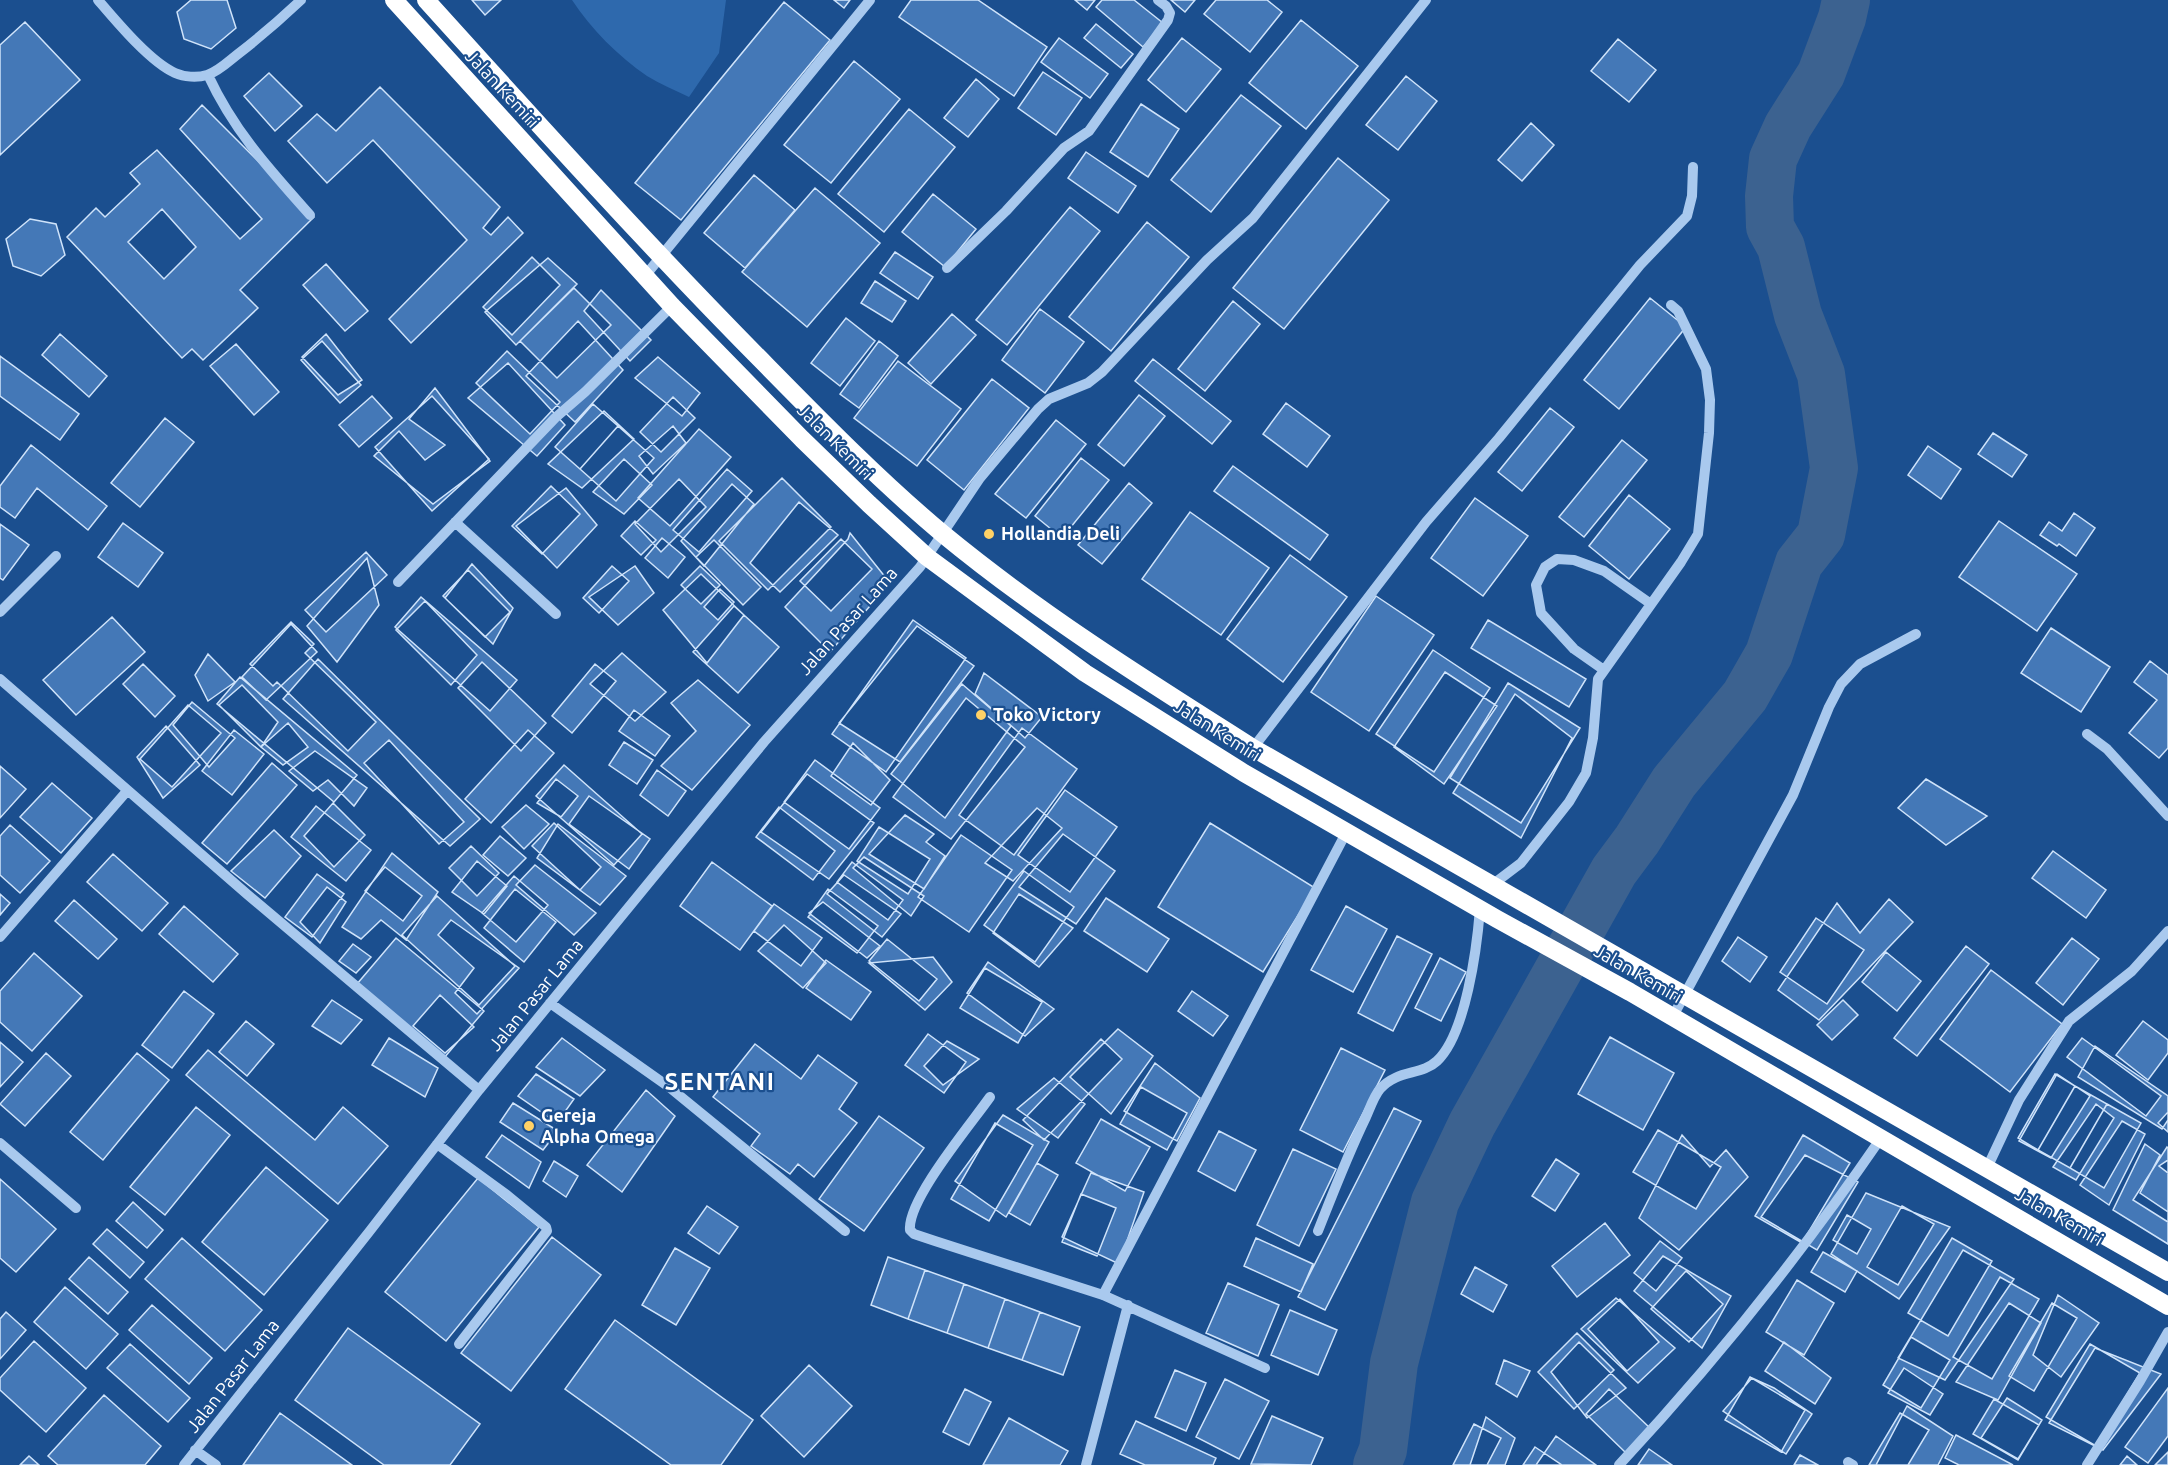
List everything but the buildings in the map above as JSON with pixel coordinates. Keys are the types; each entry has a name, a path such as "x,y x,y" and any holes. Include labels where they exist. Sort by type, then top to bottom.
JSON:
{"highway":[{"name":"Jalan Kemiri","path":"394,0 672,306 802,439 927,557 1084,673 1244,773 1497,919 1630,992 2168,1306"},
{"name":"Jalan Kemiri","path":"426,0 661,257 856,456 943,534 1004,581 1113,659 1253,748 2168,1272"}],"street":[{"path":"98,0 122,28 163,66 176,74 192,77 208,75 224,65 269,30 301,0"},
{"path":"645,276 870,0"},
{"path":"947,268 1006,211 1064,148 1089,131 1168,20 1170,13 1166,6 1158,0"},
{"name":"Jalan Pasar Lama","path":"183,1465 369,1233 479,1090 764,742 927,557 980,478 1038,409 1049,399 1088,382 1102,372 1207,260 1253,218 1426,0"},
{"path":"208,75 227,113 241,134 310,215"},
{"path":"1253,748 1439,507 1499,438 1640,265 1688,216 1692,196 1693,166"},
{"path":"1492,885 1521,863 1569,802 1586,773 1593,738 1598,679 1698,534 1709,433 1710,400 1706,369 1678,311 1671,305"},
{"path":"398,582 555,418 585,392 672,306"},
{"path":"455,522 556,614"},
{"path":"0,612 56,556"},
{"path":"1604,670 1574,649 1541,613 1536,585 1545,567 1557,559 1574,560 1604,571 1651,604"},
{"path":"1672,1018 1793,795 1829,707 1841,684 1860,663 1916,634"},
{"path":"0,679 479,1090"},
{"path":"2087,734 2107,749 2168,816"},
{"path":"0,937 128,791"},
{"path":"1103,1295 1347,831"},
{"path":"1318,1231 1355,1139 1379,1090 1389,1080 1399,1075 1428,1067 1438,1061 1448,1046 1460,1018 1474,966 1480,909"},
{"path":"1987,1168 2019,1100 2069,1022 2132,971 2168,931"},
{"path":"550,1004 669,1087 845,1231"},
{"path":"990,1097 928,1184 909,1222 910,1230 914,1234 1103,1295 1265,1368"},
{"path":"1619,1465 1678,1401 1739,1327 1881,1138"},
{"path":"0,1143 76,1208"},
{"path":"436,1144 507,1195 546,1227 547,1231 459,1344"},
{"path":"1086,1465 1128,1305"},
{"path":"2087,1465 2168,1332"},
{"path":"195,1450 216,1465"}],"shaded area":[{"path":"572,0 726,0 719,53 689,97 647,76 626,60 596,32"}],"waterway":[{"path":"1377,1465 1383,1450 1394,1363 1435,1202 1472,1124 1614,871 1674,782 1745,696 1769,654 1799,563 1821,535 1834,468 1821,374 1798,315 1781,247 1770,227 1769,196 1773,159 1788,126 1821,74 1842,18 1846,0"}],"place":[{"name":"Hollandia Deli","path":"989,534"},
{"name":"Toko Victory","path":"981,715"},
{"name":"Gereja Alpha Omega","path":"529,1126"}],"district":[{"name":"SENTANI","path":"720,1082"}]}
